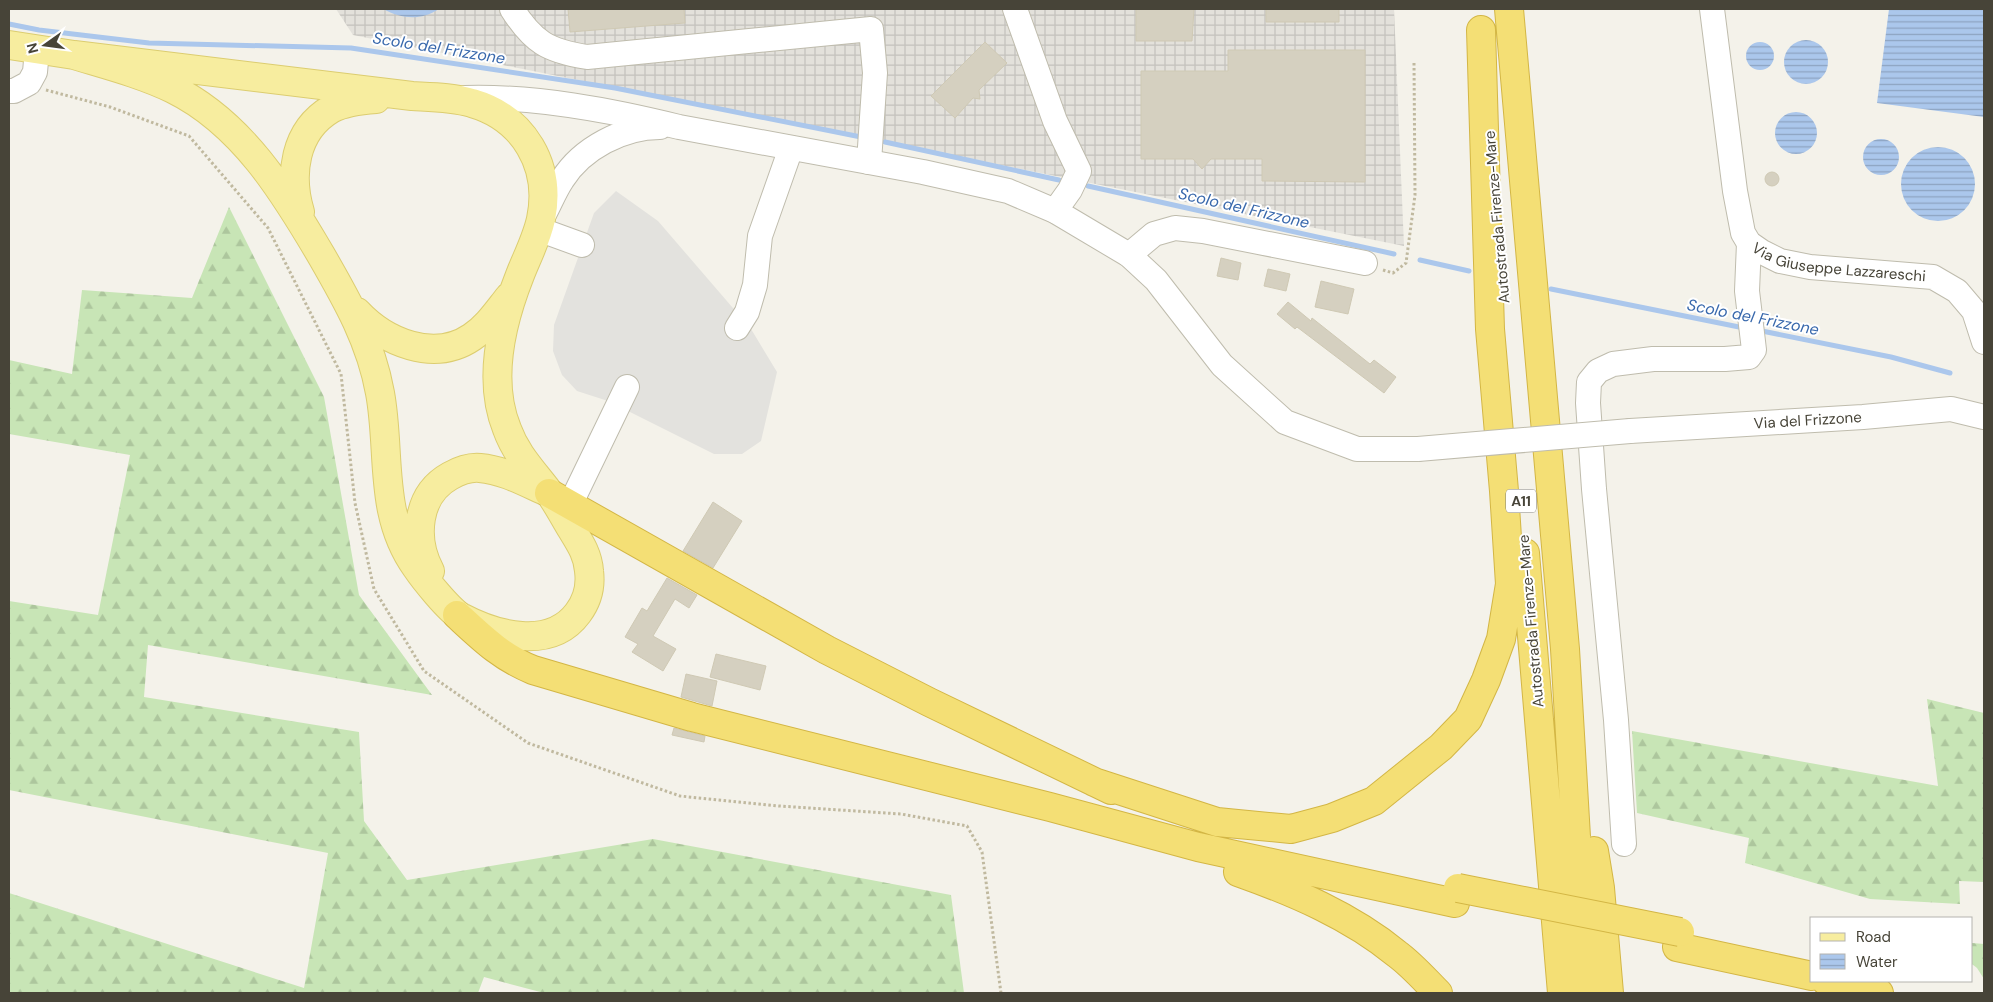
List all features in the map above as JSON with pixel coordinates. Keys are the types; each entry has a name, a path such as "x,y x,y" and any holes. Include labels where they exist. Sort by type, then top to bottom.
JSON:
{"highway":[{"name":"Autostrada Firenze-Mare","path":"1508,9 1565,649 1576,837 1590,993"},
{"name":"Autostrada Firenze-Mare","path":"1480,19 1562,993"},
{"path":"1094,782 1217,822 1291,829 1332,818 1374,801 1442,747 1468,719 1486,680 1501,639 1510,584 1490,329 1480,19"},
{"path":"560,499 827,650 1094,782 1187,824 1456,896"},
{"path":"453,610 499,652 515,663 692,717 1050,807 1234,856 1456,896 1679,940 1810,961"},
{"path":"1565,649 1600,888 1609,993"},
{"path":"1050,807 1284,888 1346,919 1397,953 1438,993"},
{"path":"1679,940 1810,975"},
{"path":"1828,982 1852,993"},
{"path":"1862,982 1879,993"}],"main road":[{"path":"9,45 74,56 412,96 453,98 474,103 494,111 524,136 536,157 544,189 539,225 513,291 501,340 497,377 500,408 504,423 518,453 560,499 590,571 586,598 575,617 566,626 553,632 536,636 506,634 453,610 419,571 399,539 388,491 384,422 372,354 349,304 306,229 256,157 227,126 175,90 129,71 74,56"},
{"path":"306,229 295,192 294,168 301,145 315,123 332,109 341,105 369,99 412,96"},
{"path":"349,304 370,325 394,341 413,346 434,348 454,345 470,338 490,322 513,291"},
{"path":"453,610 427,565 420,539 421,513 425,502 442,480 460,471 478,468 507,474 560,499"}],"street":[{"path":"512,9 525,28 542,44 564,54 587,57 872,29 875,73 869,162"},
{"path":"1015,9 1055,120 1079,171 1070,190 1055,211"},
{"name":"Via Giuseppe Lazzareschi","path":"1712,9 1735,191 1743,234 1749,243 1780,261 1810,267 1933,277 1957,291 1974,311 1984,342"},
{"path":"19,87 34,72 37,50"},
{"path":"453,98 497,98 548,103 641,117 679,127"},
{"path":"582,245 539,225 562,181 578,160 605,141 640,129 679,127"},
{"name":"Via del Frizzone","path":"679,127 923,172 1008,192 1055,211 1129,256 1156,280 1222,365 1285,422 1356,449 1418,449 1630,431 1816,420 1951,409 1984,417"},
{"path":"737,328 750,303 755,285 760,236 791,148"},
{"path":"1129,256 1154,234 1175,228 1365,263"},
{"path":"1624,844 1616,720 1594,489 1588,403 1589,382 1598,370 1613,364 1653,358 1725,359 1749,357 1754,350 1747,291 1749,243"},
{"path":"560,499 627,387"}],"path":[{"path":"1365,263 1393,274 1406,263 1415,195 1414,62"},
{"path":"19,87 39,88 110,107 189,136 268,228 341,374 355,503 374,589 424,671 528,743 680,796 779,806 901,814 966,826 982,852 1001,993"}],"shaded area":[{"path":"336,9 1394,9 1404,246 353,35"},
{"path":"616,191 658,221 751,329 777,372 761,441 742,454 714,454 608,401 577,391 562,375 553,351 554,325 594,213"}],"green space":[{"path":"229,207 324,397 359,595 432,695 148,645 144,697 359,732 364,821 407,880 653,839 951,895 964,993 544,993 484,977 478,993 9,993 9,893 304,988 328,853 9,790 9,601 98,615 130,455 9,434 9,360 72,374 82,290 192,298"},
{"path":"1927,699 1984,713 1984,882 1959,881 1960,904 1870,899 1745,863 1749,838 1637,813 1632,731 1938,786"},
{"path":"1973,943 1984,944 1984,979 1973,965"}],"water":[{"path":"383,9 439,9 418,17 404,17"},
{"path":"1889,9 1984,9 1984,117 1877,103"},
{"path":"1802,40 1810,40 1822,46 1828,62 1822,78 1810,84 1802,84 1790,78 1784,66 1784,58 1790,46"},
{"path":"1760,42 1770,46 1774,56 1770,66 1760,70 1750,66 1746,56 1750,46"},
{"path":"1792,112 1800,112 1811,118 1817,133 1811,148 1800,154 1792,154 1781,148 1775,137 1775,129 1781,118"},
{"path":"1881,139 1888,140 1894,144 1898,150 1898,164 1894,170 1888,174 1881,175 1874,174 1868,170 1864,164 1863,157 1864,150 1868,144 1874,140"},
{"path":"1938,147 1952,150 1964,158 1972,170 1975,184 1972,198 1964,210 1952,218 1938,221 1924,218 1912,210 1904,198 1901,184 1904,170 1912,158 1924,150"}],"building":[{"path":"568,9 684,9 685,23 570,32"},
{"path":"1136,9 1194,9 1192,41 1136,41"},
{"path":"1266,9 1339,9 1339,22 1266,22"},
{"path":"985,42 1007,63 979,90 980,99 973,98 955,118 931,96"},
{"path":"1228,50 1365,50 1365,182 1262,181 1262,159 1211,159 1202,169 1193,159 1141,159 1141,71 1228,71"},
{"path":"1769,172 1775,172 1779,179 1775,186 1769,186 1765,182 1765,176"},
{"path":"1221,258 1241,263 1238,280 1217,276"},
{"path":"1268,269 1290,274 1286,291 1264,286"},
{"path":"1321,281 1354,289 1348,314 1315,307"},
{"path":"1288,302 1311,321 1312,318 1370,364 1374,360 1396,377 1384,393 1277,314"},
{"path":"713,502 742,521 713,568 683,551"},
{"path":"667,578 697,595 689,608 675,599 653,636 676,649 663,671 632,652 638,644 625,637 642,608 647,611"},
{"path":"716,654 766,666 760,690 710,677"},
{"path":"686,674 717,681 712,706 681,697"},
{"path":"674,728 705,736 704,742 672,735"}],"waterway":[{"name":"Scolo del Frizzone","path":"9,24 39,30 149,43 351,48 615,88 861,137"},
{"name":"Scolo del Frizzone","path":"885,142 1059,180"},
{"name":"Scolo del Frizzone","path":"1088,186 1394,254"},
{"path":"1420,260 1469,271"},
{"name":"Scolo del Frizzone","path":"1551,289 1744,328"},
{"name":"Scolo del Frizzone","path":"1757,330 1891,357 1950,373"}]}
